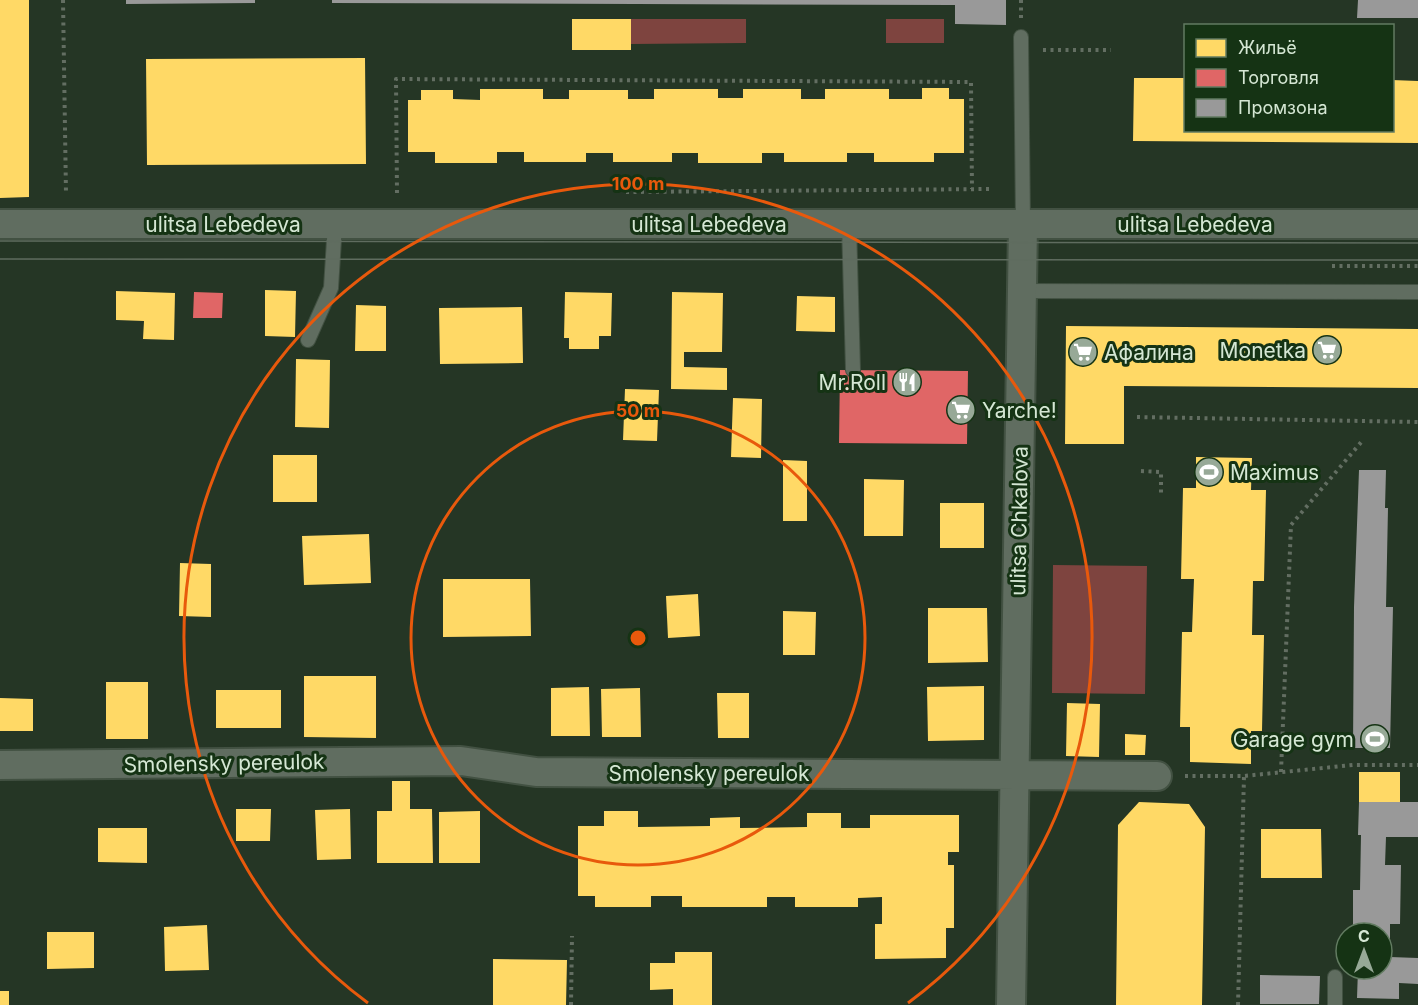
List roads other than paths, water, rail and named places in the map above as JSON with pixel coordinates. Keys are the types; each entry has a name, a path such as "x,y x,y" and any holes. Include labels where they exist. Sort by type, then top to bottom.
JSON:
{"street":[{"name":"ulitsa Lebedeva","path":"0,224 1418,224"},
{"name":"ulitsa Chkalova","path":"1011,1005 1023,224"},
{"name":"Smolensky pereulok","path":"0,765 461,760 536,772 1158,776"}],"lane":[{"name":"ulitsa Chkalova","path":"1021,37 1023,224"},
{"path":"309,340 331,288 335,224"},
{"path":"849,224 852,370"},
{"path":"1023,291 1418,292"},
{"path":"1335,981 1335,1005"}],"tram line":[{"path":"0,241 1418,243"},
{"path":"0,259 1418,260"}],"place":[{"name":"Monetka","path":"1327,350"},
{"name":"Афалина","path":"1083,352"},
{"name":"Mr.Roll","path":"907,382"},
{"name":"Yarche!","path":"961,410"},
{"name":"Maximus","path":"1209,472"},
{"name":"Garage gym","path":"1375,739"}]}
